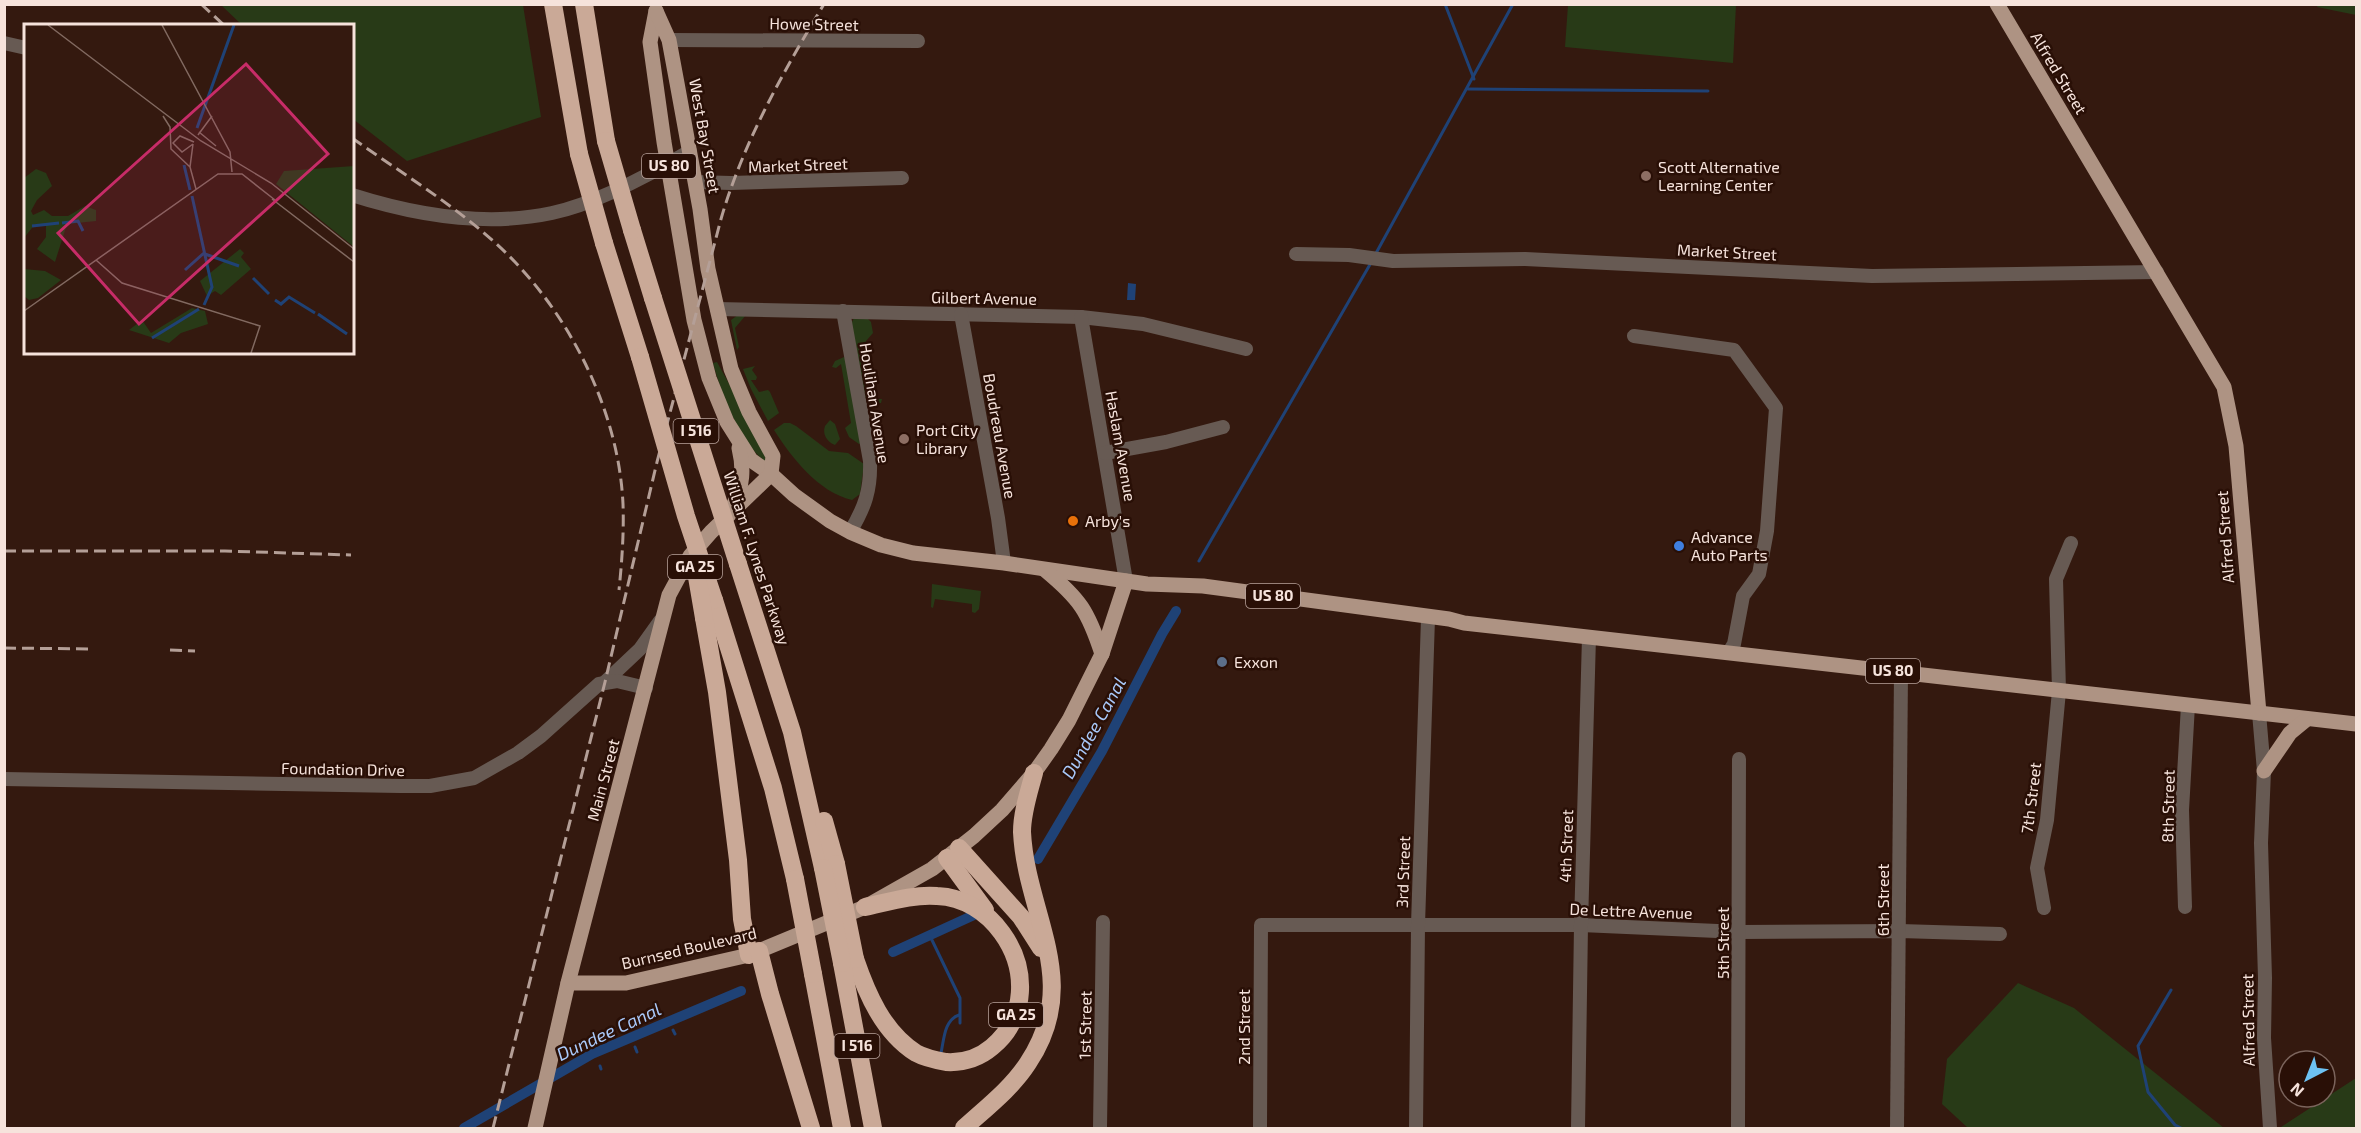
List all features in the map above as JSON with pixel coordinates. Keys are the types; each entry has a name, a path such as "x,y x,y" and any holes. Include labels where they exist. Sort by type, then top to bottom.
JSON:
{"highway":[{"name":"I 516","path":"553,4 579,154 687,516 773,788 795,879 842,1128"},
{"name":"William F. Lynes Parkway","path":"584,4 606,141 653,298 792,732 830,866 848,961 873,1128"},
{"name":"GA 25","path":"687,516 717,692 748,955"},
{"path":"964,1128 1013,1082 1036,1049 1050,1009 1051,968 1023,842 1023,818 1034,773"},
{"path":"953,853 1021,917 1037,940 1051,968"},
{"path":"953,853 999,929"},
{"name":"GA 25","path":"848,961 861,977 878,1013 901,1040 926,1058 960,1062 986,1053 999,1042 1015,1017 1020,990 1020,973 1011,947 999,929 984,914 958,899 936,896 865,907"},
{"path":"748,955 770,994 811,1128"}],"main road":[{"name":"Alfred Street","path":"1997,4 2224,387 2236,446 2259,713"},
{"name":"West Bay Street","path":"656,8 669,40 690,151 708,269 717,309"},
{"name":"West Bay Street","path":"656,8 650,42 694,320 712,386 736,439"},
{"name":"US 80","path":"717,309 738,389 773,456 771,474"},
{"name":"US 80","path":"736,439 751,460 807,504 850,532 881,545 913,553 1004,563 1147,584 1203,586 1428,618 2356,724"},
{"path":"729,514 739,494 742,479 742,462 736,439"},
{"name":"Main Street","path":"535,1128 568,983 669,595 690,556 771,474"},
{"path":"1045,570 1079,601 1093,626 1102,654"},
{"path":"865,907 903,887 953,853 1002,810 1034,773 1069,720 1102,654 1126,581"},
{"path":"2264,771 2290,733 2307,719"},
{"name":"Burnsed Boulevard","path":"568,983 626,983 748,955 865,907"}],"street":[{"name":"Howe Street","path":"669,40 918,41"},
{"path":"4,44 24,48"},
{"path":"354,196 429,214 492,219 524,218 573,207 668,164 690,151"},
{"name":"Market Street","path":"695,182 902,178"},
{"name":"Market Street","path":"1296,254 1349,255 1393,261 1526,259 1872,276 2157,272"},
{"name":"Gilbert Avenue","path":"717,309 1081,317 1143,324 1246,349"},
{"name":"Houlihan Avenue","path":"843,311 870,460 865,506 850,532"},
{"name":"Boudreau Avenue","path":"961,314 1004,563"},
{"name":"Haslam Avenue","path":"1081,317 1126,581"},
{"path":"1634,336 1734,350 1776,408 1767,531 1759,574 1743,596 1734,644 1729,652"},
{"path":"1105,453 1166,442 1223,427"},
{"name":"7th Street","path":"2044,908 2037,868 2047,820 2059,691 2056,579 2071,543"},
{"name":"3rd Street","path":"1416,1128 1418,925 1428,618"},
{"name":"Foundation Drive","path":"4,779 400,786 454,783 474,778 518,753 541,736 640,649 661,620"},
{"name":"4th Street","path":"1578,1128 1589,637"},
{"name":"6th Street","path":"1897,1128 1901,672"},
{"path":"605,682 617,681 646,688"},
{"name":"8th Street","path":"2185,908 2182,810 2188,705"},
{"name":"Alfred Street","path":"2259,713 2264,771 2261,843 2265,978 2264,1038 2270,1128"},
{"name":"5th Street","path":"1738,1128 1739,759"},
{"name":"1st Street","path":"1100,1128 1103,921"},
{"name":"De Lettre Avenue","path":"1261,925 1581,925 1740,932 1900,931 2000,934"},
{"name":"2nd Street","path":"1260,1128 1261,925"}],"green space":[{"path":"221,5 523,5 541,117 407,161 354,120 354,24 241,24"},
{"path":"1568,5 1736,5 1733,63 1565,47"},
{"path":"2318,5 2356,5 2356,15 2317,7"},
{"path":"738,315 746,315 735,328 739,347 737,350 731,320"},
{"path":"854,318 867,318 871,322 873,333 866,341 876,399 882,399 881,403 872,404 866,400 851,324"},
{"path":"844,357 861,443 859,444 849,437 845,428 851,423 841,364 836,368 832,367 835,361"},
{"path":"717,362 764,447 766,462 748,443 733,417 713,363"},
{"path":"755,366 752,370 757,377 756,380 751,380 759,392 768,390 770,392 779,413 768,421 743,369"},
{"path":"830,420 835,424 840,439 835,445 828,440 824,432"},
{"path":"784,423 796,426 829,451 848,453 864,464 860,494 852,500 828,490 817,482 789,452 774,430"},
{"path":"932,584 981,591 979,609 975,613 972,612 972,604 935,599 933,608 931,607"},
{"path":"2018,983 2074,1008 2224,1128 1968,1128 1942,1104 1947,1059"},
{"path":"2356,1078 2356,1128 2274,1128 2281,1127 2309,1109 2337,1109 2337,1090"}],"water":[{"path":"1128,283 1136,284 1135,300 1127,300"}],"waterway":[{"path":"1445,4 1474,79"},
{"path":"1375,255 1513,4"},
{"path":"1468,89 1708,91"},
{"path":"1199,561 1372,261"},
{"name":"Dundee Canal","path":"1038,859 1102,751 1176,611"},
{"name":"Dundee Canal","path":"893,952 974,915"},
{"path":"930,936 960,998 960,1023"},
{"path":"2171,990 2138,1046 2148,1092 2175,1125 2181,1128"},
{"name":"Dundee Canal","path":"464,1128 592,1054 741,991"},
{"path":"941,1053 950,1021 959,1015"},
{"path":"673,1030 675,1034"},
{"path":"635,1047 637,1052"}],"railway":[{"path":"201,4 223,24"},
{"path":"493,1128 605,682 657,462 721,219 741,163 765,108 824,4"},
{"path":"354,139 436,196 497,244 537,287 557,314 590,374 613,438 620,471 623,504 619,590"},
{"path":"4,551 225,551 351,555"},
{"path":"4,648 94,649"},
{"path":"170,650 195,651"}],"place":[{"name":"Scott Alternative Learning Center","path":"1646,176"},
{"name":"Port City Library","path":"904,439"},
{"name":"Arby's","path":"1073,521"},
{"name":"Advance Auto Parts","path":"1679,546"},
{"name":"Exxon","path":"1222,662"}]}
